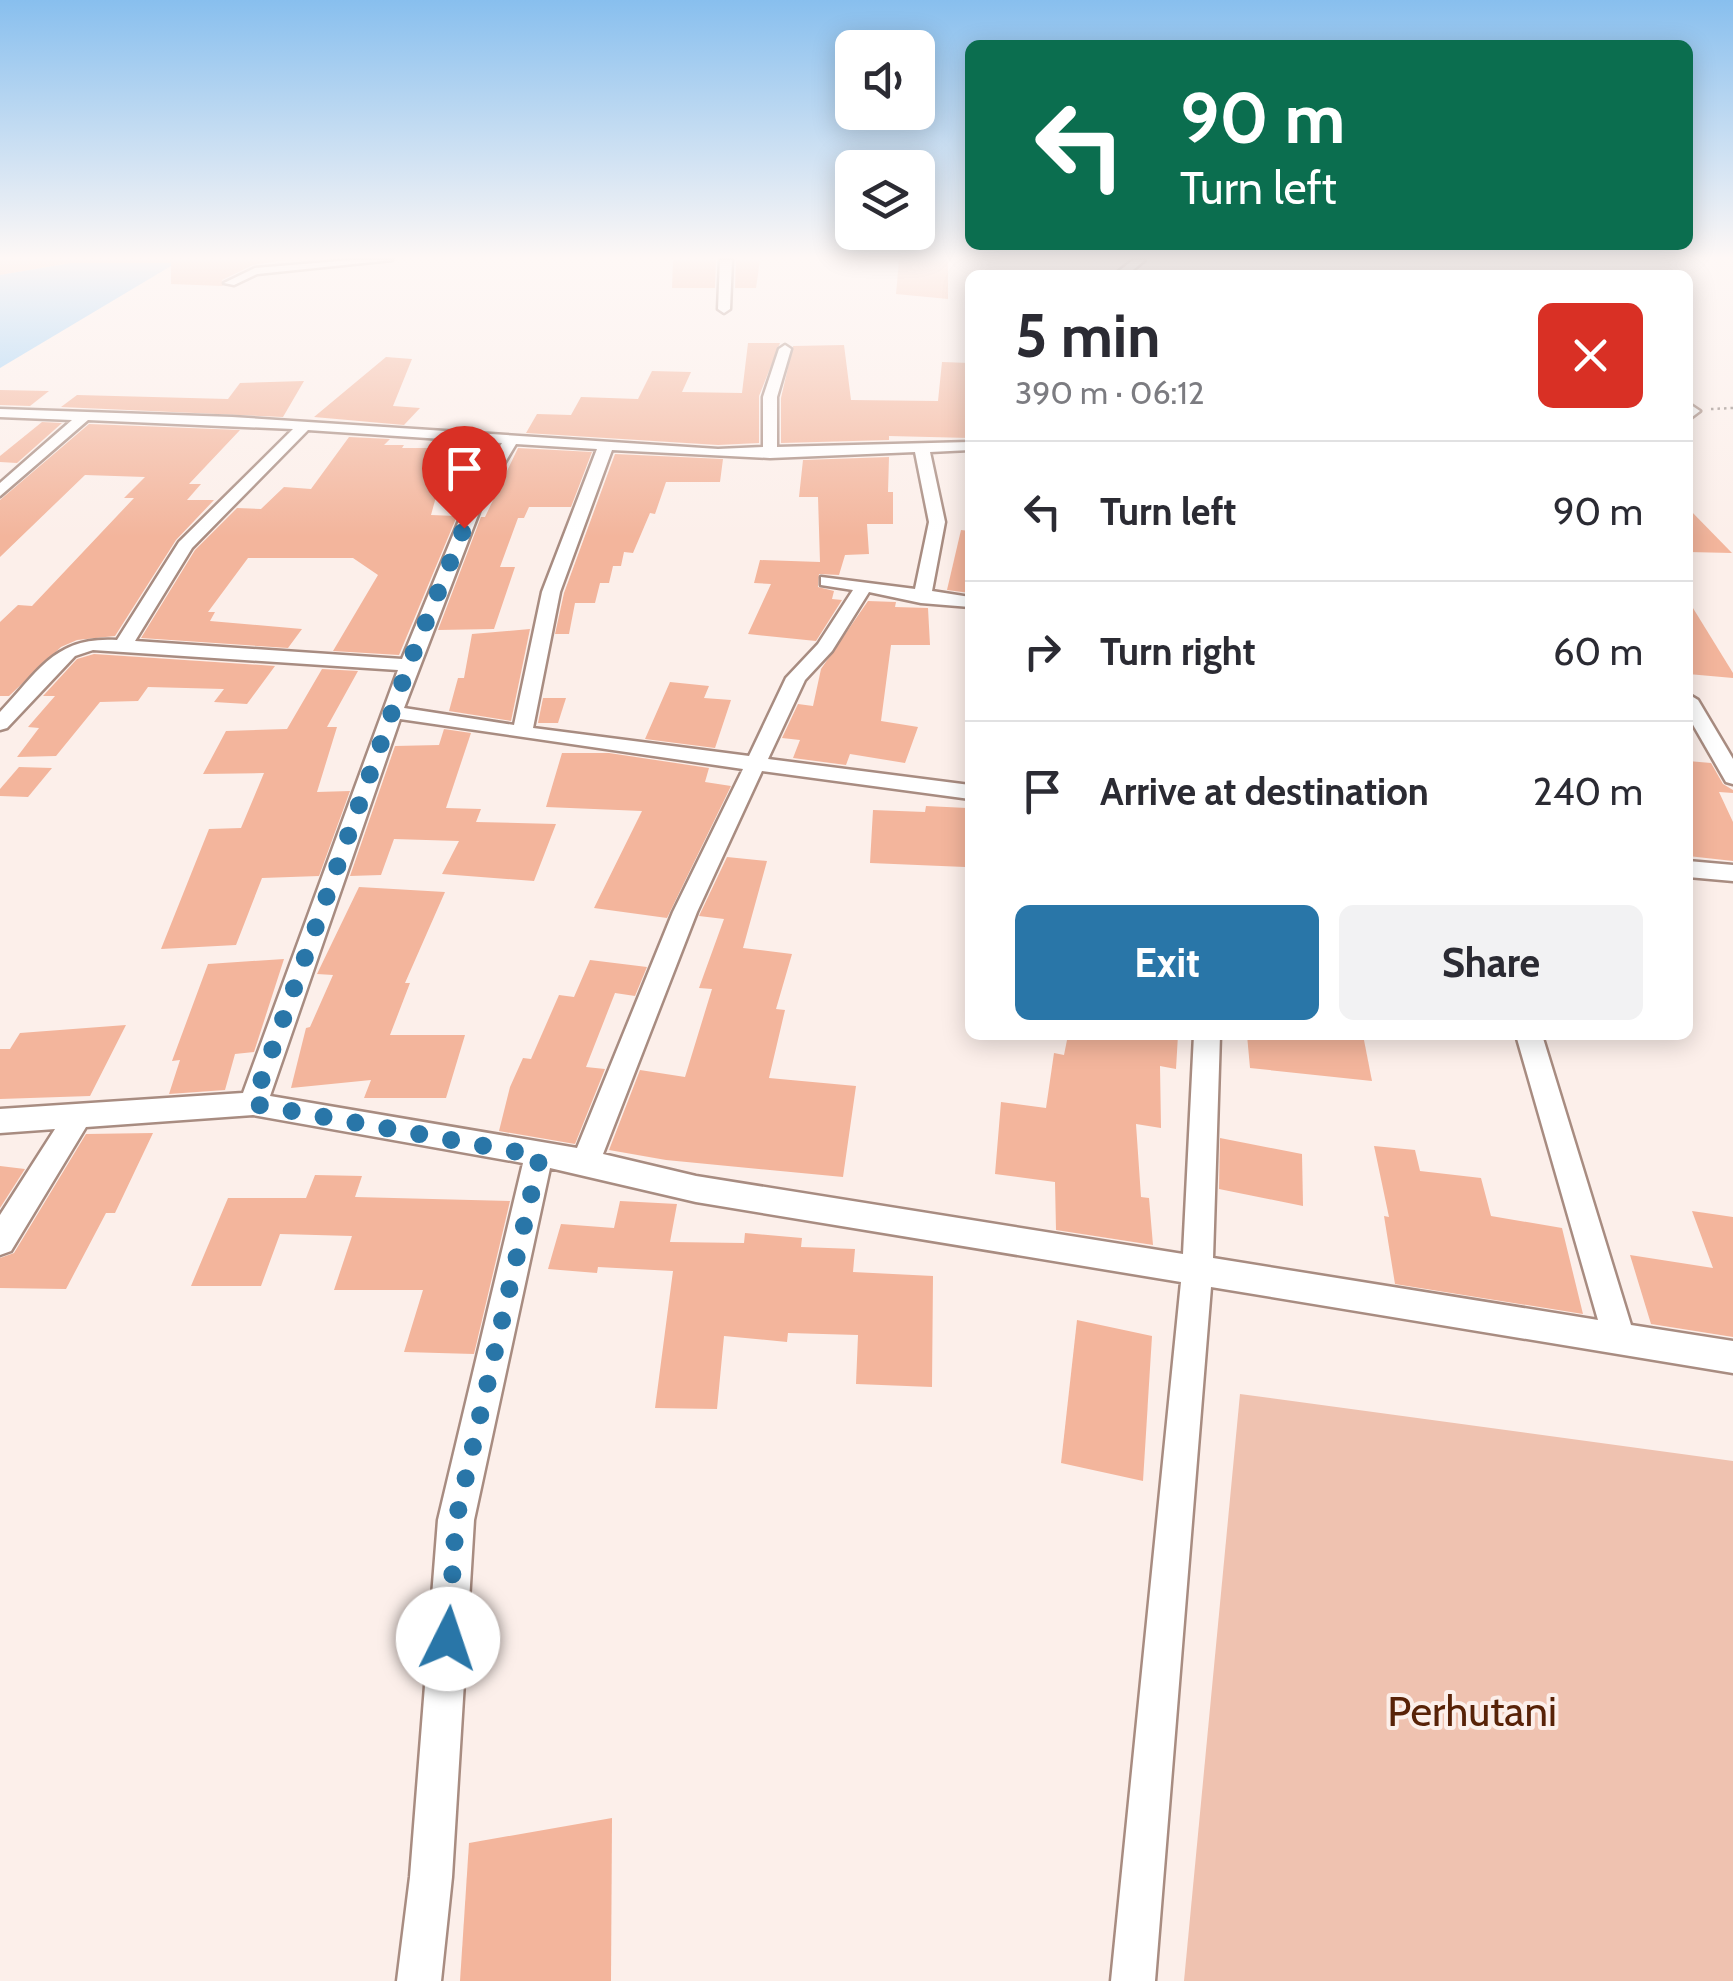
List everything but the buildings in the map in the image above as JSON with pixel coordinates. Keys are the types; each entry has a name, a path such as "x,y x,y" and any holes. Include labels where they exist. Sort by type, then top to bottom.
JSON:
{"street":[{"path":"770,454 770,397 784,352"},
{"path":"0,413 513,437 770,454 965,446"},
{"path":"0,490 83,417"},
{"path":"123,646 185,544 304,426"},
{"path":"253,1104 409,664 478,494 513,437"},
{"path":"522,733 551,592 606,446"},
{"path":"921,447 939,510 939,538 921,598"},
{"path":"827,581 965,602"},
{"path":"586,1162 685,912 796,678 824,647 862,588"},
{"path":"0,724 68,652 92,644 409,664"},
{"path":"1693,709 1733,777"},
{"path":"392,712 965,791"},
{"path":"1693,869 1733,873"},
{"path":"1133,1981 1197,1270 1207,1040"},
{"path":"1530,1040 1620,1341"},
{"path":"0,1121 253,1104 586,1162 696,1189 1733,1357"},
{"path":"0,1242 77,1117"},
{"path":"419,1981 431,1877 456,1520 540,1156"}],"green space":[{"name":"Perhutani","path":"1240,1394 1733,1461 1733,1981 1184,1981"}],"water":[{"path":"0,352 26,352 0,368"}],"route":[{"path":"448,1639 456,1520 540,1156 253,1104 409,664 464,528"}]}
